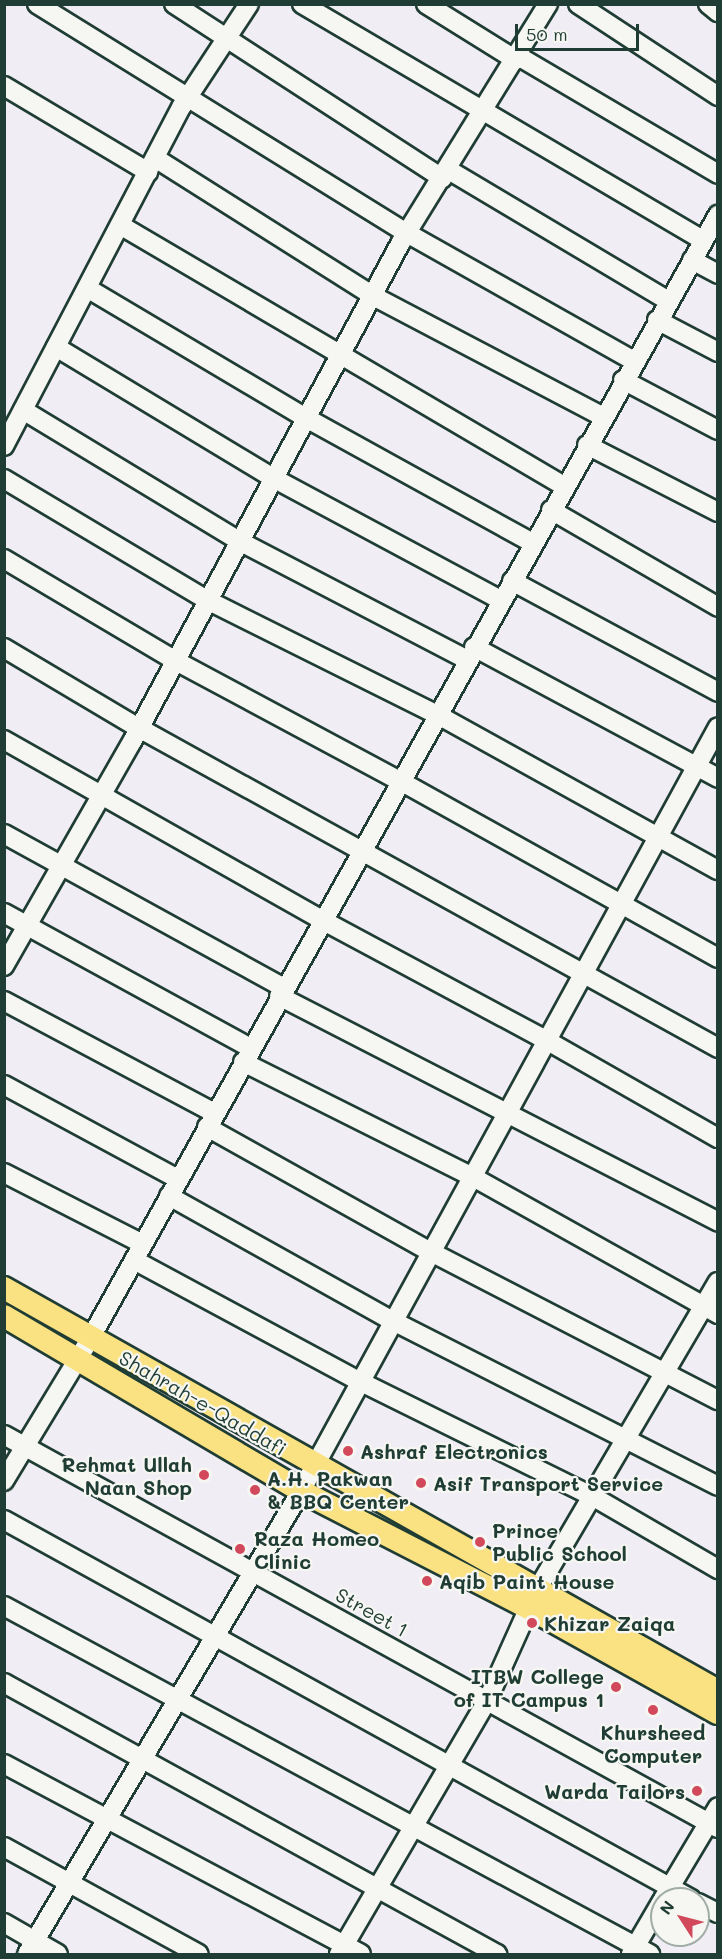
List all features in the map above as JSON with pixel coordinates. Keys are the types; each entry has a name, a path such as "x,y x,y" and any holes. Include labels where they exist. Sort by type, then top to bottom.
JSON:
{"main road":[{"name":"Shahrah-e-Qaddafi","path":"4,1288 85,1348 301,1491 533,1599 717,1691"},
{"name":"Shahrah-e-Qaddafi","path":"4,1316 85,1348 312,1465 717,1713"}],"street":[{"path":"37,4 187,100 407,233 634,361"},
{"path":"174,4 226,39 444,174 668,301"},
{"path":"4,446 187,100 249,4"},
{"path":"302,4 482,114 703,240"},
{"path":"426,4 717,174"},
{"path":"4,966 209,601 407,233 517,58 548,4"},
{"path":"708,4 717,12"},
{"path":"584,6 716,92"},
{"path":"4,86 152,165 373,296 603,417"},
{"path":"4,1481 85,1348 322,920 364,852 471,653 717,215"},
{"path":"120,225 564,486"},
{"path":"692,260 717,274"},
{"path":"87,288 308,419 533,543"},
{"path":"657,320 717,352"},
{"path":"56,347 275,479 501,600"},
{"path":"623,380 717,430"},
{"path":"23,410 241,542 471,653 696,765 717,778"},
{"path":"587,445 717,512"},
{"path":"4,479 209,601 438,715 717,870"},
{"path":"551,510 717,607"},
{"path":"4,559 176,661 402,782 717,958"},
{"path":"512,581 717,692"},
{"path":"4,648 139,728 717,1048"},
{"path":"31,1948 71,1885 251,1572 301,1491 312,1465 473,1177 656,835 717,727"},
{"path":"4,740 322,920 546,1041 717,1138"},
{"path":"4,834 282,992 717,1222"},
{"path":"4,914 26,924 247,1055 473,1177 710,1310"},
{"path":"4,1001 211,1120 431,1252 717,1400"},
{"path":"4,1086 178,1179"},
{"path":"4,1173 359,1381 592,1496 717,1569"},
{"path":"169,1197 393,1321 717,1486"},
{"path":"341,1950 487,1701 533,1599 592,1496 664,1373 710,1310 717,1282"},
{"name":"Street 1","path":"4,1435 487,1701 714,1819"},
{"path":"4,1520 448,1768 650,1887"},
{"path":"4,1606 414,1826 639,1952 650,1928"},
{"path":"4,1683 497,1954"},
{"path":"4,1764 341,1950 361,1954"},
{"path":"671,1887 714,1819"},
{"path":"4,1847 199,1954"},
{"path":"4,1923 31,1948 58,1954"}],"place":[{"name":"Ashraf Electronics","path":"348,1451"},
{"name":"Rehmat Ullah Naan Shop","path":"204,1475"},
{"name":"Asif Transport Service","path":"421,1483"},
{"name":"A.H. Pakwan & BBQ Center","path":"255,1490"},
{"name":"Prince Public School","path":"480,1542"},
{"name":"Raza Homeo Clinic","path":"240,1549"},
{"name":"Aqib Paint House","path":"427,1581"},
{"name":"Khizar Zaiqa","path":"532,1623"},
{"name":"ITBW College of IT Campus 1","path":"616,1687"},
{"name":"Khursheed Computer","path":"653,1710"},
{"name":"Warda Tailors","path":"697,1791"}]}
